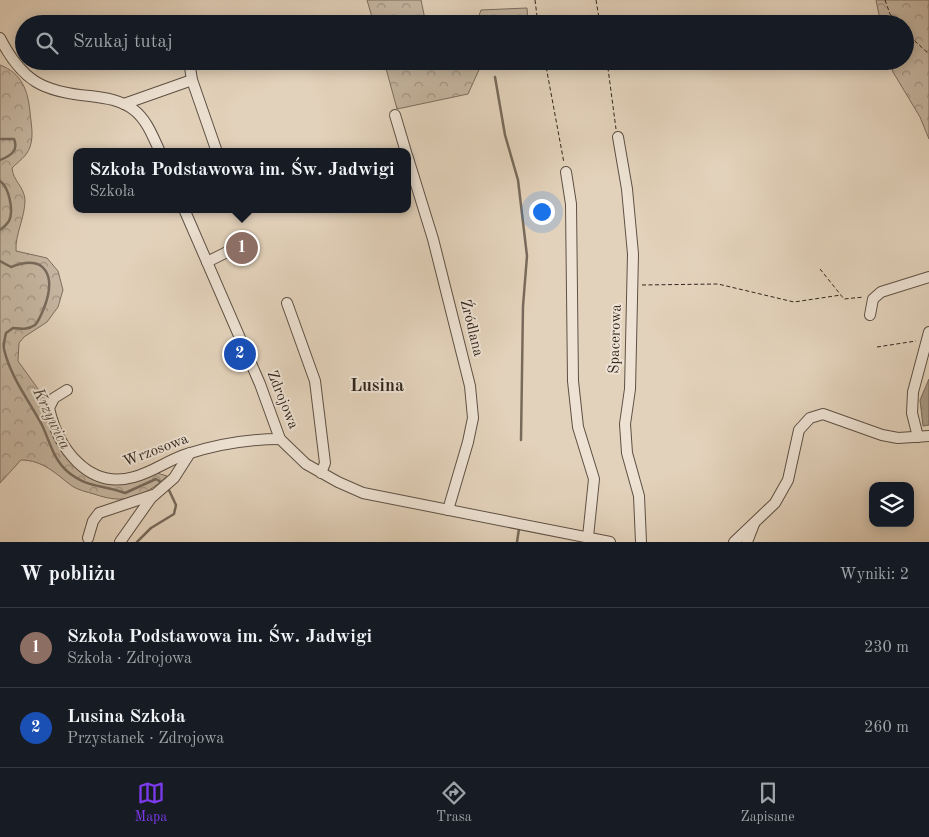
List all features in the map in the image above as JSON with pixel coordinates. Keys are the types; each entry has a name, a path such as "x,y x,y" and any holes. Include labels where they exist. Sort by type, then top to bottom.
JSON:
{"street":[{"path":"0,38 15,61"},
{"path":"24,70 36,83 59,93 102,98 124,104 135,111 150,129 158,148"},
{"path":"190,70 192,80 216,148"},
{"path":"124,104 192,80"},
{"name":"Źródlana","path":"395,115 405,148"},
{"name":"Spacerowa","path":"618,136 632,227 633,285 630,389 625,424 627,453 639,496 641,542"},
{"name":"Źródlana","path":"411,166 433,239 470,386 473,418 448,510"},
{"path":"566,172 571,204 573,381 578,427 594,479 588,537"},
{"name":"Zdrojowa","path":"186,213 260,384 280,439 306,464 363,493 610,542"},
{"path":"207,262 229,251"},
{"path":"870,315 873,299 876,295 888,289 929,277"},
{"path":"287,303 315,380 325,463 321,473"},
{"path":"918,437 912,413 913,392 928,335"},
{"name":"Wrzosowa","path":"67,390 54,398 48,408 54,429 66,451 86,470 103,478 120,480 136,477 190,453 219,444 250,439 280,439"},
{"path":"734,542 775,503 792,464 796,438 804,423 810,418 824,414 882,435 898,438 929,436"},
{"path":"120,542 129,526 181,469 190,453"},
{"path":"88,538 93,522 99,512 161,489"},
{"path":"747,542 754,524"}],"path":[{"path":"535,0 537,15"},
{"path":"596,0 598,15"},
{"path":"885,0 891,15"},
{"path":"914,40 929,54"},
{"path":"547,70 566,172"},
{"path":"608,70 618,136"},
{"path":"820,269 844,299 876,295"},
{"path":"633,285 718,284 794,302 841,295"},
{"path":"877,347 928,335"}],"green space":[{"path":"367,0 421,0 424,15 371,15"},
{"path":"876,0 929,0 929,139 920,117 893,70 914,70 914,15 879,15"},
{"path":"527,8 527,15 479,15 481,10"},
{"path":"0,65 8,68 19,78 25,90 28,97 32,130 29,150 12,168 14,177 23,191 25,200 16,251 47,258 58,271 63,290 58,307 47,322 24,337 19,343 18,361 49,404 56,431 95,476 157,473 167,476 150,490 133,497 115,499 80,490 49,468 36,462 21,460 0,483"},
{"path":"386,70 479,70 468,94 397,109"}],"water":[{"path":"929,379 929,425 923,426 920,400"}],"waterway":[{"path":"495,77 505,135 518,180 527,256 523,306 521,440"},
{"name":"Krzywica","path":"0,139 14,139 15,143 13,152 0,160"},
{"name":"Krzywica","path":"0,181 6,188 11,206 9,221 0,230"},
{"name":"Krzywica","path":"0,261 11,267 23,263 33,263 46,271 49,287 48,297 38,321 30,328 13,328 6,333 4,347 15,379 42,425 59,462 68,472 89,484 125,493 156,479 164,484"},
{"name":"Krzywica","path":"137,542 151,528 174,514 176,505 168,488"},
{"path":"517,542 519,529"}],"place":[{"name":"Szkoła Podstawowa im. Św. Jadwigi","path":"242,248"},
{"name":"Lusina Szkoła","path":"240,354"}],"district":[{"name":"Lusina","path":"377,386"}]}
